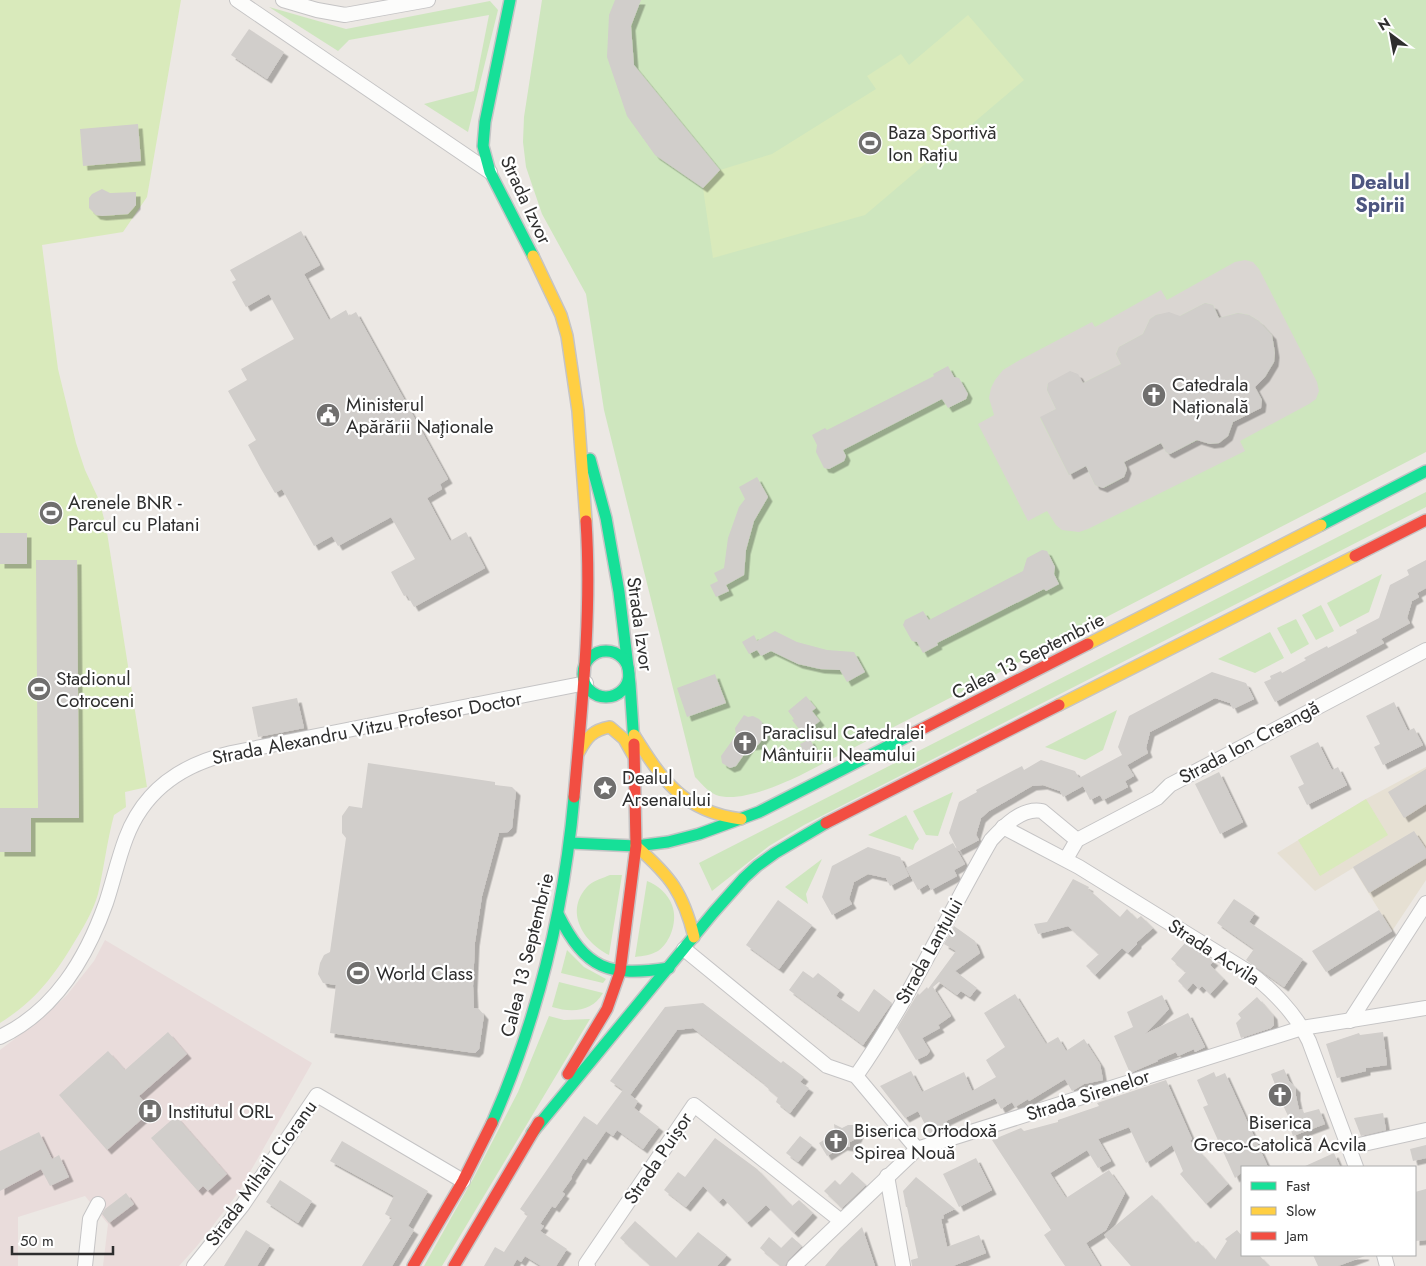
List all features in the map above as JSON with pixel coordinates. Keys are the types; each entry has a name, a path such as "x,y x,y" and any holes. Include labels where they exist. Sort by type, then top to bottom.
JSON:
{"main road":[{"name":"Strada Izvor","path":"510,0 483,133 483,146 490,172 545,280 568,336 578,411 588,553 588,595 584,678 570,843"},
{"name":"Strada Izvor","path":"578,411 606,518 629,673 634,736 636,846"},
{"name":"Calea 13 Septembrie","path":"413,1266 463,1181 501,1102 520,1057 536,1007 558,914 570,843 636,846 672,841 697,835 742,819 812,786 1426,471"},
{"path":"532,1133 744,878 775,853 802,837 1426,520"},
{"path":"612,652 624,660 628,666 628,681 624,688 612,696 604,696 590,690 584,678 591,657 597,653 612,652"},
{"path":"578,753 591,733 610,727 619,732 626,740 634,757"},
{"path":"634,736 654,767 676,792 705,811 720,816 742,819"},
{"path":"636,846 678,888 687,909 694,936"},
{"path":"454,1266 607,1009 620,972 636,846"},
{"path":"558,914 566,932 585,956 598,965 620,972 634,973 670,968"}],"street":[{"path":"236,0 490,172"},
{"path":"283,0 317,10 345,15 428,0"},
{"name":"Strada Ion Creangă","path":"1077,840 1157,798 1170,785 1229,752 1426,650"},
{"name":"Strada Alexandru Vitzu Profesor Doctor","path":"0,1037 44,1008 73,972 90,942 103,911 126,837 135,819 148,800 182,770 199,762 231,753 584,678"},
{"path":"1003,827 1028,811 1042,811 1077,840 1066,859"},
{"name":"Strada Acvila","path":"1003,827 1066,859 1264,984 1302,1028 1309,1041 1356,1166"},
{"name":"Strada Lanțului","path":"856,1076 870,1057 991,840 1003,827"},
{"path":"1350,1021 1426,903"},
{"path":"684,949 827,1066 856,1076 917,1149"},
{"name":"Strada Sirenelor","path":"794,1266 917,1149 1302,1028 1426,1008"},
{"name":"Strada Mihail Cioranu","path":"194,1266 242,1206 317,1094 463,1181"},
{"name":"Strada Puișor","path":"588,1266 586,1264 694,1105 841,1221"},
{"path":"1350,1147 1426,1130"},
{"path":"887,1176 903,1266"},
{"path":"85,1266 90,1219 98,1204"}],"shaded area":[{"path":"1245,260 1253,262 1259,269 1317,382 1319,391 1316,399 1240,441 1245,451 1088,529 1079,532 1062,530 1056,525 1047,511 1028,521 978,424 994,415 989,398 995,380 1003,370 1018,361 1092,322 1095,327 1161,290 1167,300 1235,262","holes":["1205,303 1213,305 1219,318 1238,313 1249,315 1259,321 1272,335 1275,353 1274,362 1265,377 1254,386 1262,400 1260,408 1233,422 1228,436 1219,443 1210,444 1198,440 1170,454 1166,452 1161,443 1124,462 1127,469 1124,477 1104,488 1095,485 1086,466 1069,475 1040,418 1056,409 1047,390 1048,383 1083,383 1121,364 1116,354 1119,347 1143,334 1150,319 1156,315 1169,313 1178,317"]},
{"path":"1426,767 1426,880 1392,931 1353,868 1315,891 1277,853 1366,799"},
{"name":"Institutul ORL","path":"105,940 312,1063 238,1193 179,1266 103,1266 108,1224 85,1196 18,1217 18,1266 0,1266 0,1050 46,1015 67,995 94,961"}],"green space":[{"name":"Arenele BNR - Parcul cu Platani","path":"0,0 181,0 147,197 123,232 42,245 58,369 76,443 85,470 99,500 106,526 147,787 125,792 126,807 114,815 96,899 87,921 70,949 36,995 0,1023"},
{"path":"542,0 1426,0 1426,452 799,776 769,789 747,795 725,797 716,795 695,777 604,410 586,294 542,214 526,167 523,142 524,117"},
{"path":"490,1 498,10 468,132 424,104 474,91 489,15 349,40 338,51 269,7 346,29"},
{"name":"Baza Sportivă Ion Rațiu","path":"968,15 1024,80 865,215 713,258 703,188 720,170 772,154 876,89 867,76 901,54 909,65"},
{"path":"1426,492 1426,507 804,825 769,846 712,891 699,863"},
{"path":"1382,574 1369,612 1340,627 1327,603"},
{"path":"1321,605 1334,631 1316,640 1302,615"},
{"path":"1296,619 1309,644 1291,654 1277,628"},
{"path":"1270,632 1284,658 1255,673 1218,659"},
{"path":"1117,710 1103,750 1085,760 1045,747"},
{"path":"953,792 938,836 926,835 913,811"},
{"path":"1366,799 1388,835 1320,876 1298,840"},
{"path":"906,815 919,839 913,850 868,835"},
{"path":"822,859 806,894 808,904 785,887"},
{"path":"610,875 622,875 609,955 591,942 584,934 577,915 581,895 589,885 596,880"},
{"path":"647,881 659,887 668,897 674,911 674,924 670,936 663,947 650,954 635,957"},
{"path":"567,950 584,967 606,979 603,983 561,973"},
{"path":"559,982 603,993 593,1004 587,1007 574,1010 559,1009 552,1007"},
{"path":"549,1016 564,1020 590,1019 442,1266 424,1266 474,1177 518,1092"}],"building":[{"path":"615,0 641,0 631,26 634,65 720,170 703,188 655,155 627,116 607,57 609,15"},
{"path":"249,29 284,52 267,79 231,55"},
{"path":"138,124 141,161 83,166 80,129"},
{"path":"102,189 110,193 136,192 136,205 128,214 96,215 89,208 89,198 92,194"},
{"name":"Ministerul Apărării Naţionale","path":"301,231 320,265 304,274 329,320 346,310 349,316 356,312 448,479 440,484 442,489 427,498 450,541 466,532 485,568 414,607 407,595 404,596 391,572 415,559 391,517 338,546 332,536 314,546 282,489 275,493 261,469 248,445 256,440 228,391 247,380 241,369 294,339 269,294 246,307 232,282 236,280 230,270"},
{"name":"Catedrala Națională","path":"1205,303 1213,305 1219,318 1238,313 1249,315 1259,321 1272,335 1275,353 1274,362 1265,377 1255,387 1262,400 1261,408 1233,422 1228,436 1219,443 1210,444 1197,440 1170,454 1166,452 1161,443 1124,462 1127,469 1124,477 1103,488 1095,485 1086,466 1069,475 1040,417 1056,409 1047,390 1048,383 1070,371 1078,374 1083,383 1121,364 1116,354 1119,347 1143,334 1150,319 1156,315 1169,312 1180,316"},
{"path":"948,366 954,377 959,378 968,394 966,399 948,408 942,399 843,450 846,456 844,461 829,469 824,468 816,452 817,445 812,435 825,428 827,430 934,376 933,374"},
{"path":"757,477 768,497 754,521 746,550 744,575 726,585 729,591 716,597 710,585 718,581 714,573 724,568 728,538 739,507 745,499 739,487"},
{"path":"0,533 27,533 27,564 0,564"},
{"path":"1042,550 1047,551 1055,567 1054,574 1059,584 1046,591 1044,589 937,643 938,645 923,653 917,642 912,641 903,625 905,620 923,611 929,620 1023,571 1027,558"},
{"path":"36,560 77,560 79,818 31,818 31,852 0,852 0,808 38,808"},
{"path":"1426,560 1426,588 1417,593 1419,597 1412,601 1407,618 1410,623 1381,639 1384,643 1275,702 1264,682 1271,679 1270,676 1281,671 1282,673 1306,660 1304,658 1357,633 1356,630 1379,618 1390,585 1409,575 1407,570"},
{"path":"775,631 797,642 827,650 854,652 865,672 847,682 840,670 820,669 798,664 771,651 761,656 757,650 749,654 742,642 754,635 757,641"},
{"path":"1212,672 1246,683 1254,699 1233,709 1230,703 1215,698 1150,732 1146,748 1148,753 1127,765 1134,776 1125,781 1128,787 1103,800 1100,795 1090,800 1083,786 1063,797 1060,791 1043,785 1032,786 989,811 981,818 976,835 979,840 958,851 949,833 959,802 977,792 976,790 1022,766 1024,770 1041,760 1075,771 1079,778 1122,755 1118,747 1129,716"},
{"path":"715,674 726,703 687,717 677,688"},
{"path":"806,696 816,708 812,711 820,721 803,734 792,720 794,719 788,711"},
{"path":"297,698 304,728 258,737 252,707"},
{"path":"1394,702 1408,731 1414,728 1423,745 1383,765 1374,747 1380,744 1366,716"},
{"name":"Paraclisul Catedralei Mântuirii Neamului","path":"744,715 759,719 762,722 763,729 768,732 758,745 750,746 736,766 730,768 722,763 721,756 736,735 735,728"},
{"path":"810,739 817,753 806,758 800,744"},
{"path":"1318,742 1332,770 1338,767 1347,785 1307,805 1298,787 1304,784 1290,756"},
{"path":"368,763 495,782 495,785 512,787 516,791 512,828 508,832 499,833 482,896 475,942 473,986 474,1008 479,1009 484,1015 479,1049 475,1053 330,1033 336,985 323,983 318,974 324,955 330,952 346,838 342,833 342,816 349,806 362,808"},
{"path":"1426,769 1426,804 1404,818 1388,792"},
{"path":"1219,772 1243,822 1220,834 1195,784"},
{"path":"1414,831 1426,849 1426,858 1369,893 1353,867"},
{"path":"953,843 965,864 954,870 957,876 931,890 928,884 918,890 906,868"},
{"path":"868,847 900,857 909,876 890,886 886,878 868,874 854,882 849,899 852,904 832,915 822,897 832,866"},
{"path":"1073,879 1089,887 1088,889 1120,917 1127,909 1137,919 1141,916 1153,928 1128,953 1122,948 1095,975 1086,966 1099,954 1068,926 1038,934 1034,924 1047,922"},
{"path":"1234,899 1255,913 1249,922 1303,959 1284,987 1246,960 1254,949 1217,923"},
{"path":"778,900 812,925 779,969 746,945"},
{"path":"1379,910 1392,931 1326,972 1312,951"},
{"path":"954,926 975,941 980,953 955,971 977,988 970,997 961,991 957,995 939,982 933,987 951,1016 938,1025 940,1028 922,1038 930,1051 927,1055 916,1060 897,1028 918,993 919,995 927,987 928,989 956,951 944,944"},
{"path":"1185,943 1214,961 1210,965 1224,979 1210,994 1202,986 1199,989 1193,983 1187,990 1178,981 1186,972 1171,959"},
{"path":"803,971 813,978 818,973 840,990 836,996 859,1012 874,989 892,1003 863,1045 789,990"},
{"path":"1015,994 1046,1044 1058,1037 1066,1051 1084,1039 1100,1064 1103,1080 1084,1084 1072,1091 1065,1079 1029,1101 1028,1099 1015,1107 1012,1102 1001,1109 995,1098 946,1121 948,1125 930,1134 918,1111 905,1118 880,1086 911,1071 922,1092 964,1072 972,1091 996,1077 986,1060 1005,1047 984,1013"},
{"path":"1162,995 1169,1009 1145,1034 1188,1013 1205,1047 1195,1052 1194,1049 1178,1056 1176,1052 1130,1073 1114,1036 1133,1027 1127,1012"},
{"path":"1257,997 1273,1015 1274,1025 1271,1028 1241,1038 1236,1023 1241,1018 1238,1014"},
{"path":"703,1003 781,1063 783,1061 804,1077 800,1082 809,1088 790,1113 776,1102 778,1097 765,1084 693,1028 677,1030 630,1095 638,1101 634,1108 659,1127 643,1149 617,1130 613,1136 606,1131 586,1160 583,1158 562,1192 565,1194 555,1208 552,1206 540,1224 544,1226 540,1231 567,1249 556,1266 541,1266 525,1256 521,1262 517,1259 513,1266 484,1266 495,1247 504,1252 528,1215 520,1209 584,1116 597,1125 623,1090 610,1081 665,1007"},
{"path":"168,1032 187,1054 139,1096 152,1110 107,1150 59,1095 108,1051 125,1070"},
{"path":"1383,1032 1387,1065 1366,1068 1366,1071 1337,1078 1326,1044 1359,1033 1360,1035"},
{"path":"1284,1069 1289,1081 1296,1088 1299,1110 1302,1109 1304,1113 1319,1109 1325,1124 1293,1136 1287,1119 1289,1118 1281,1101 1275,1096 1276,1087 1271,1074"},
{"path":"1214,1072 1216,1077 1225,1073 1268,1166 1241,1166 1241,1173 1235,1178 1203,1107 1208,1105 1197,1080"},
{"path":"1166,1080 1192,1139 1190,1141 1228,1184 1206,1204 1180,1174 1183,1171 1172,1145 1146,1163 1129,1127 1098,1139 1111,1161 1098,1168 1087,1150 1050,1173 1066,1198 1109,1170 1125,1193 1106,1230 1086,1243 1100,1266 1065,1266 1044,1235 1051,1230 992,1140 1021,1128 1024,1131 1058,1122 1058,1120 1099,1106 1097,1103"},
{"path":"1383,1113 1386,1130 1361,1136 1354,1118"},
{"path":"176,1116 227,1174 208,1191 203,1186 198,1191 151,1138"},
{"path":"834,1124 842,1128 848,1125 857,1125 860,1131 857,1138 850,1142 850,1147 843,1146 827,1156 819,1143 835,1133"},
{"path":"39,1132 52,1159 59,1155 69,1177 50,1186 41,1169 0,1191 0,1151"},
{"path":"800,1136 812,1145 798,1162 786,1153"},
{"path":"715,1138 757,1169 792,1206 799,1200 813,1213 794,1233 766,1205 747,1223 723,1198 719,1202 703,1186 686,1207 664,1190 678,1172 685,1177"},
{"path":"342,1141 428,1191 408,1226 414,1230 392,1266 362,1266 392,1218 385,1214 394,1196 330,1161"},
{"path":"1426,1145 1426,1158 1413,1161 1410,1149"},
{"path":"1334,1153 1340,1166 1305,1166"},
{"path":"976,1158 992,1190 959,1207 943,1174"},
{"path":"852,1172 866,1185 842,1208 824,1191 835,1180 840,1185"},
{"path":"916,1177 955,1209 943,1215 944,1218 941,1219 947,1247 979,1235 986,1253 953,1266 912,1266 911,1260 918,1258 903,1191"},
{"path":"280,1180 312,1201 298,1223 266,1202"},
{"path":"1426,1189 1426,1240 1416,1241 1416,1192"},
{"path":"126,1193 134,1204 109,1223 102,1214 105,1209"},
{"path":"1152,1195 1195,1243 1198,1241 1215,1260 1227,1241 1225,1239 1237,1230 1241,1235 1241,1256 1260,1256 1269,1266 1131,1266 1104,1235"},
{"path":"635,1221 676,1258 698,1232 727,1255 717,1266 651,1266 620,1238"},
{"path":"862,1227 875,1266 825,1266 840,1248"},
{"path":"246,1230 270,1245 257,1266 224,1266"},
{"path":"769,1237 781,1248 792,1237 802,1246 788,1260 785,1266 781,1266 760,1248"},
{"path":"1313,1256 1365,1256 1338,1266 1318,1266"}],"traffic: fast":[{"path":"510,0 485,122 483,146 490,172 533,256"},
{"path":"590,459 606,518 619,592 630,684 634,744"},
{"path":"1321,525 1426,471"},
{"path":"606,651 619,655 625,661 629,674 625,687 619,693 606,697 593,693 587,687 583,674 587,661 593,655 606,651"},
{"path":"570,843 636,846 668,842 699,834 759,812 912,734"},
{"path":"492,1123 523,1044 536,1004 556,923 574,797"},
{"path":"532,1133 744,878 775,853 826,823"},
{"path":"558,914 568,933 579,947 589,958 601,965 614,970 630,971 669,968"}],"traffic: slow":[{"path":"533,256 561,315 567,336 578,411 586,521"},
{"path":"1088,644 1321,525"},
{"path":"1059,705 1355,556"},
{"path":"579,752 591,735 599,730 610,727 624,739 633,755"},
{"path":"634,735 665,780 689,801 721,815 741,819"},
{"path":"636,846 674,886 685,908 694,937"}],"traffic: jam":[{"path":"1355,556 1426,520"},
{"path":"574,797 587,624 588,556 586,521"},
{"path":"912,734 1088,644"},
{"path":"826,823 1059,705"},
{"path":"568,1074 607,1009 620,972 636,846 634,744"},
{"path":"454,1266 539,1122"},
{"path":"413,1266 463,1181 492,1123"}],"place":[{"name":"Baza Sportivă Ion Rațiu","path":"870,143"},
{"name":"Catedrala Națională","path":"1154,395"},
{"name":"Ministerul Apărării Naţionale","path":"328,415"},
{"name":"Arenele BNR - Parcul cu Platani","path":"51,513"},
{"name":"Stadionul Cotroceni","path":"39,689"},
{"name":"Paraclisul Catedralei Mântuirii Neamului","path":"745,743"},
{"name":"Dealul Arsenalului","path":"605,788"},
{"name":"World Class","path":"358,973"},
{"name":"Biserica Greco-Catolică Acvila","path":"1280,1095"},
{"name":"Institutul ORL","path":"150,1111"},
{"name":"Biserica Ortodoxă Spirea Nouă","path":"836,1141"}],"district":[{"name":"Dealul Spirii","path":"1380,194"}]}
